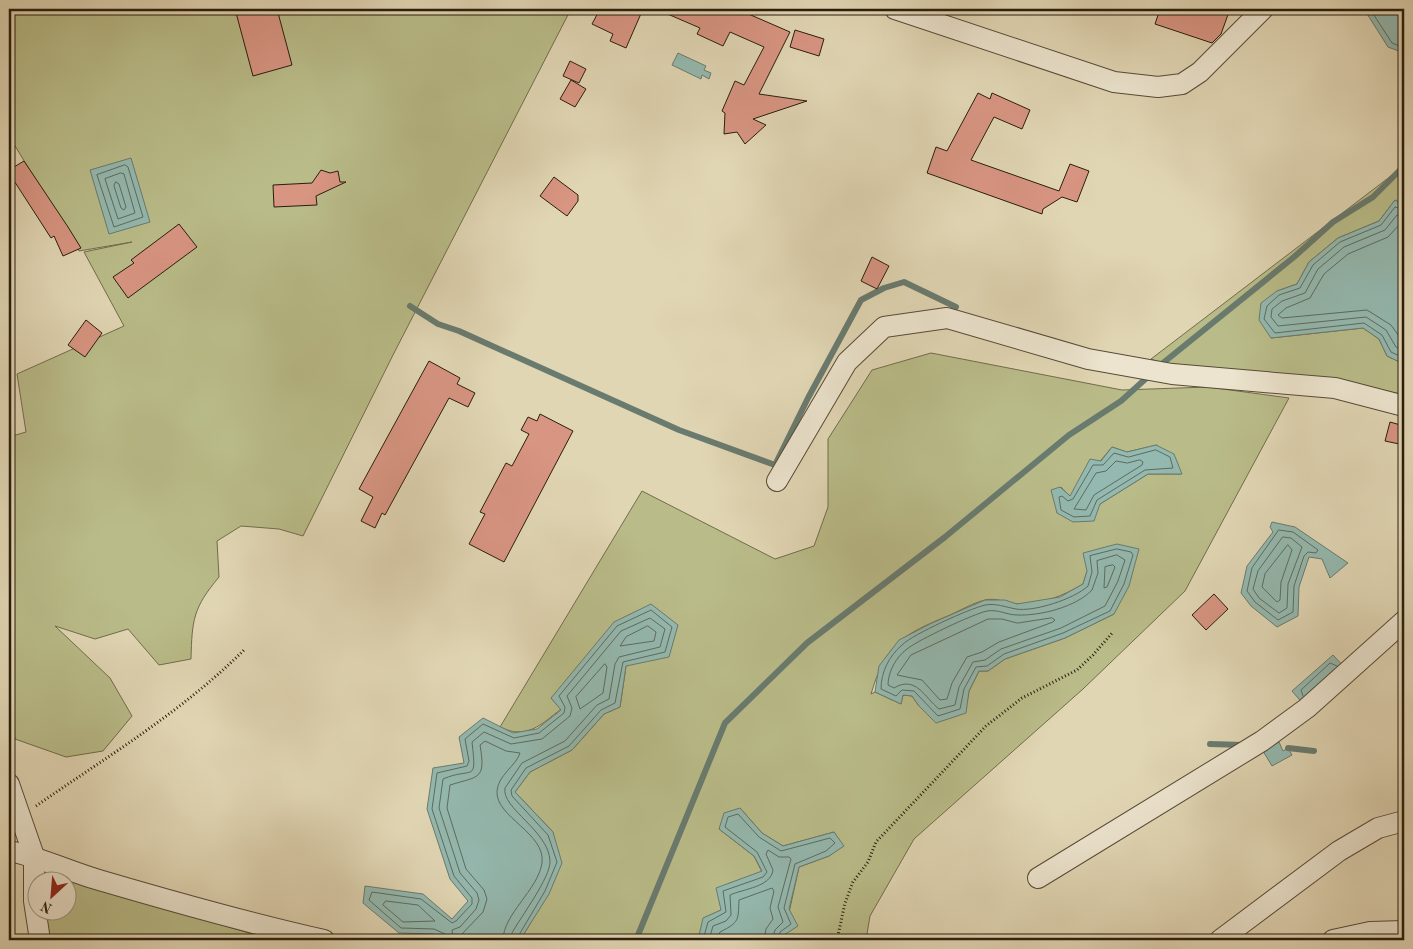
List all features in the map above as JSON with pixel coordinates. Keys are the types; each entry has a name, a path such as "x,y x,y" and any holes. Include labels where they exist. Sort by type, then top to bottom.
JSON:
{"street":[{"path":"895,9 1114,82 1158,87 1182,84 1200,72 1263,9"},
{"path":"778,481 847,362 884,328 947,318 1088,359 1172,374 1335,388 1404,406"},
{"path":"1038,878 1262,742 1307,708 1404,621"},
{"path":"9,784 22,816 34,856 34,901 40,940"},
{"path":"1220,940 1340,851 1378,828 1404,821"},
{"path":"9,850 34,856 69,870 193,909 324,940"},
{"path":"1333,940 1370,932 1404,931"}],"path":[{"path":"837,940 845,903 853,882 868,862 876,842 986,726 1022,698 1077,670 1113,632"},
{"path":"22,816 173,711 219,675 245,649"}],"green space":[{"path":"9,9 571,9 393,355 303,536 279,529 241,526 217,541 219,577 199,606 193,624 191,659 159,665 128,629 95,639 55,626 110,678 132,716 103,751 66,757 15,739 9,706 9,437 26,432 17,374 124,326 84,252 132,242 79,251 9,136"},
{"path":"1404,166 1404,205 1395,200 1379,221 1338,238 1309,262 1297,284 1277,291 1271,338 1363,328 1379,339 1387,356 1404,364 1404,395 1335,379 1172,367 1151,359"},
{"path":"931,353 1122,390 1208,387 1289,398 1185,591 1083,689 914,839 870,916 866,940 783,940 799,867 829,856 843,846 834,832 783,846 762,833 740,808 719,829 754,856 762,872 728,884 721,910 704,918 698,940 520,940 530,924 553,832 515,792 530,772 572,750 604,714 620,707 626,666 678,625 551,698 561,709 540,725 533,729 518,732 500,727 642,491 775,559 814,546 828,507 828,439 872,370","holes":["1157,445 1181,474 1148,474 1100,504 1057,513 1061,487 1070,497 1112,447 1127,452","1087,571 1114,614 1065,638 1005,659 988,671 979,671 969,691 965,713 919,706 912,696 903,695 901,704 875,692 871,694 883,663 898,643 908,635 985,600 994,599 1019,604 1036,603 1052,598 1083,584"]},
{"path":"78,881 272,940 48,940 45,922 78,922"}],"water":[{"path":"1364,9 1404,9 1404,53 1388,47"},
{"path":"678,53 706,66 704,70 711,73 709,79 702,75 701,79 672,65"},
{"path":"131,158 150,222 109,234 90,170"},
{"path":"1395,200 1404,205 1404,364 1387,356 1379,339 1363,328 1271,338 1259,320 1261,303 1277,291 1297,284 1309,262 1338,238 1379,221"},
{"path":"1156,445 1174,454 1182,474 1148,474 1100,504 1094,521 1073,522 1057,513 1051,490 1060,487 1070,496 1090,459 1101,461 1112,447 1127,452"},
{"path":"1272,522 1295,527 1348,563 1330,578 1322,559 1309,557 1299,587 1298,616 1277,627 1251,606 1241,593 1247,566 1273,532 1270,527"},
{"path":"1117,544 1139,549 1129,586 1114,614 1065,638 1005,659 988,671 979,671 969,691 966,713 936,723 912,696 903,695 901,704 875,692 879,666 899,640 985,600 1005,600 1017,604 1060,597 1083,584 1087,571 1083,553"},
{"path":"651,604 678,625 669,657 626,666 620,707 604,714 572,750 530,772 515,792 553,832 562,863 549,894 520,940 447,940 433,934 399,933 363,903 365,886 423,894 452,919 468,901 450,879 427,809 433,768 464,763 459,737 483,718 513,733 537,729 561,710 551,698 614,622"},
{"path":"1333,655 1346,669 1305,706 1292,691"},
{"path":"1279,742 1283,751 1288,748 1292,755 1272,766 1263,751"},
{"path":"740,808 762,833 783,846 834,832 844,846 829,856 799,867 789,909 798,926 784,935 783,940 698,940 703,918 721,910 716,888 762,871 754,856 719,829 724,813"}],"building":[{"path":"235,9 277,9 292,65 253,76"},
{"path":"600,9 643,9 626,48 610,41 613,34 592,24"},
{"path":"656,9 737,9 790,32 759,94 807,101 753,119 766,125 745,144 737,132 724,134 725,113 722,111 735,81 744,85 764,47 730,32 723,46 697,34 700,28"},
{"path":"1160,9 1230,9 1221,34 1212,43 1155,24"},
{"path":"795,30 824,39 819,56 790,47"},
{"path":"570,61 586,69 579,83 563,76"},
{"path":"571,80 586,89 575,107 560,99"},
{"path":"978,93 990,99 992,93 1030,110 1022,129 994,117 971,160 1059,191 1070,164 1089,171 1077,202 1062,197 1043,209 1042,214 927,173 936,147 947,151"},
{"path":"24,161 81,248 63,256 54,236 51,238 9,173 9,170"},
{"path":"321,170 330,173 338,171 340,182 346,182 316,196 317,205 274,207 273,185 312,183"},
{"path":"554,177 578,195 578,201 567,216 540,196"},
{"path":"179,224 197,247 128,298 113,277 134,263 131,260"},
{"path":"872,257 889,266 877,289 861,281"},
{"path":"86,320 102,333 85,357 68,345"},
{"path":"429,361 460,378 457,384 475,393 468,407 449,398 385,515 382,513 375,528 361,521 373,497 359,489"},
{"path":"540,414 573,431 504,562 469,544 485,514 480,512 506,463 512,466 529,434 521,430 528,417 537,421"},
{"path":"1390,422 1404,426 1404,445 1385,441"},
{"path":"1214,594 1228,609 1206,630 1192,615"}],"waterway":[{"path":"1158,367 1294,257 1333,222 1373,197 1404,166"},
{"path":"410,306 438,324 459,331 679,430 775,465 808,398 861,300 884,288 904,282 956,307"},
{"path":"636,940 725,723 807,643 945,537 1069,435 1121,401 1151,374"},
{"path":"1210,744 1244,745"},
{"path":"1288,748 1314,751"}]}
